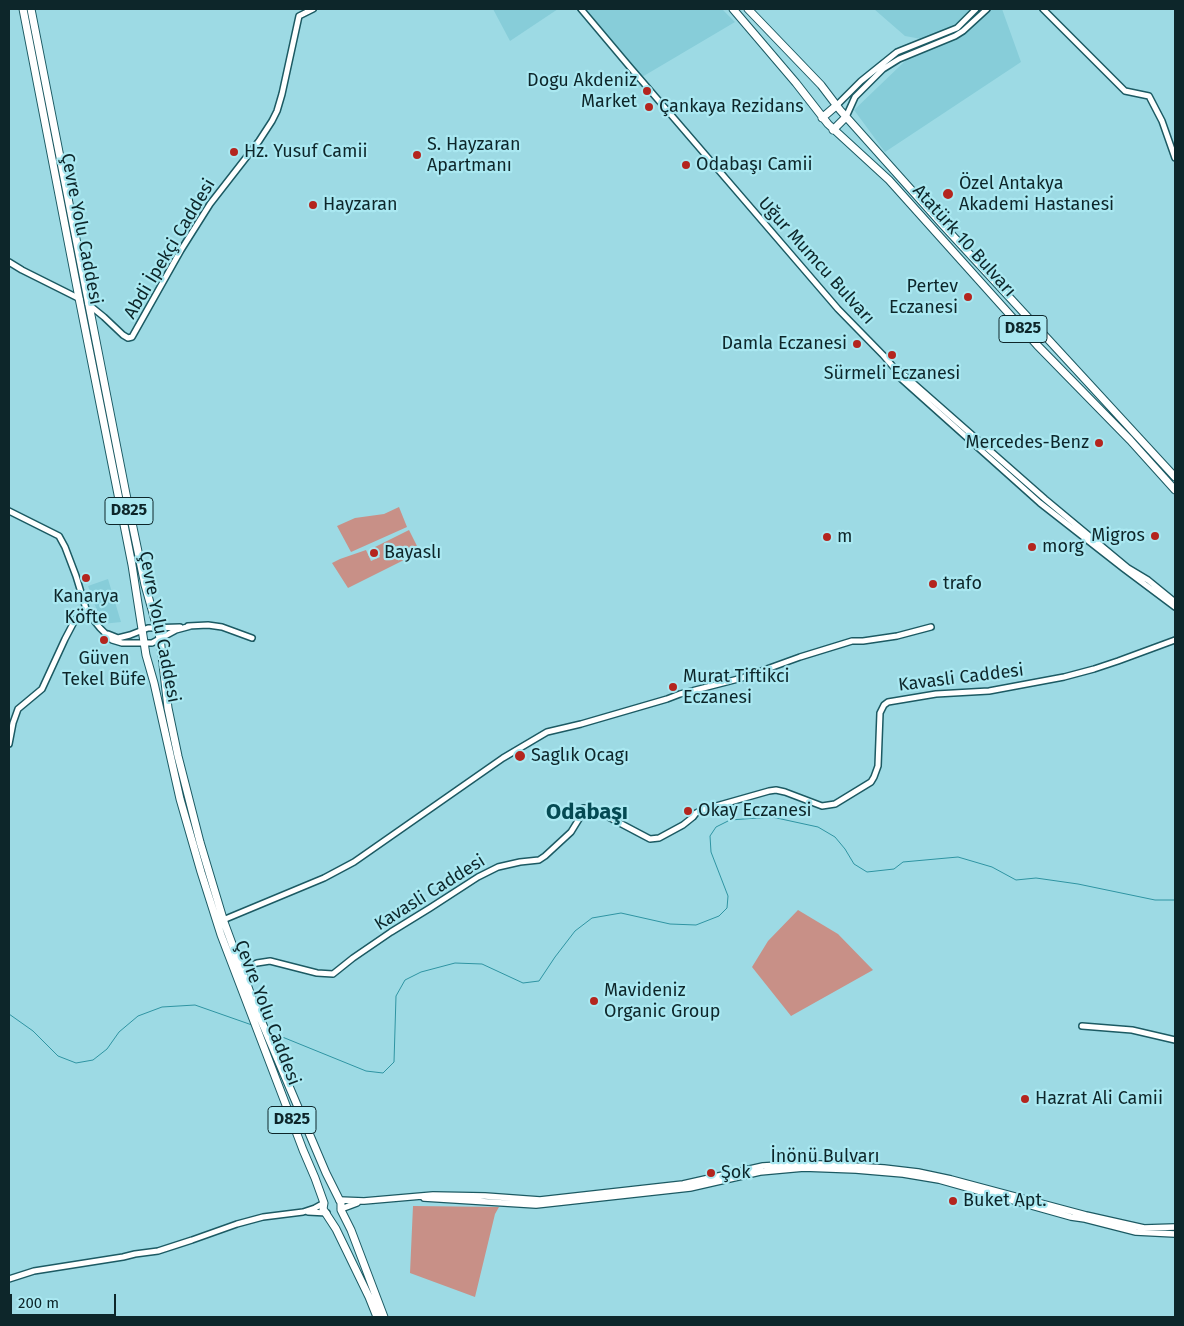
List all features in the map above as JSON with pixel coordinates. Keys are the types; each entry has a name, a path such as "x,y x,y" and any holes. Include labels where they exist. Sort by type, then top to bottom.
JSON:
{"highway":[{"name":"Çevre Yolu Caddesi","path":"23,9 132,565 144,643 180,799 221,935 264,1037 341,1204 341,1209 351,1230 384,1317"},
{"name":"Çevre Yolu Caddesi","path":"30,9 139,556 160,638 168,708 178,756 200,842 223,920 241,968 251,1006"},
{"name":"D825","path":"733,9 833,130"},
{"name":"D825","path":"748,9 820,85 846,117"},
{"path":"822,118 837,105"},
{"path":"833,130 846,117"},
{"name":"Atatürk 10 Bulvarı","path":"846,117 1175,477"},
{"name":"Atatürk 10 Bulvarı","path":"833,130 888,180 1037,345 1130,440 1175,490"},
{"name":"Çevre Yolu Caddesi","path":"264,1037 324,1203 324,1209 340,1237 377,1317"},
{"path":"324,1203 330,1197 336,1197 339,1200"},
{"path":"327,1214 336,1214 341,1209"}],"main road":[{"name":"İnönü Bulvarı","path":"339,1200 364,1201 434,1195 540,1200 682,1184 750,1168 794,1164 860,1166 918,1172 958,1181 1062,1210 1144,1228 1175,1228"},
{"name":"İnönü Bulvarı","path":"412,1197 536,1205 690,1188 760,1172 804,1168 856,1170 939,1180 1071,1217 1144,1233 1175,1234"},
{"name":"İnönü Bulvarı","path":"341,1209 364,1201"}],"street":[{"name":"Abdi İpekçi Caddesi","path":"9,262 79,298 90,305 123,335 128,338 132,337 179,254 209,206 272,121 282,94 299,16 313,9"},
{"name":"Uğur Mumcu Bulvarı","path":"581,9 832,302 896,370 1045,499 1128,568 1148,580 1175,602"},
{"path":"837,105 861,81 898,52 958,28 976,9"},
{"path":"846,117 855,97 883,69 899,59 955,36 987,9"},
{"path":"1043,9 1125,91 1149,96 1162,122 1175,158"},
{"name":"Uğur Mumcu Bulvarı","path":"896,370 898,376 1040,503 1175,607"},
{"path":"9,511 59,536 76,576 87,612 112,640 122,643 152,643 176,630 191,626"},
{"path":"9,744 18,709 42,688 75,620 87,612"},
{"path":"100,628 118,638 157,627 208,624 252,638"},
{"path":"223,920 324,878 354,862 503,758 547,732 742,678 852,641 897,636 931,627"},
{"name":"Kavasli Caddesi","path":"241,968 270,961 308,972 333,974 391,932 478,877 498,867 538,860 546,856 571,832 583,808 597,811 650,839 659,838 683,825 702,810 769,791 784,792 822,806 835,804 871,782 874,777 878,766 880,713 888,702 936,694 989,691 1064,677 1094,669 1175,640"},
{"path":"1082,1026 1132,1030 1175,1040"},
{"path":"9,1280 34,1271 158,1251 246,1221 303,1212 324,1203"},
{"path":"303,1212 327,1214"}],"shaded area":[{"path":"493,9 558,9 510,41"},
{"path":"586,9 722,9 735,22 642,77"},
{"path":"874,9 1002,9 1021,62 885,152 854,110 927,40 905,36"},
{"path":"399,507 407,527 351,552 337,526 355,518 384,514"},
{"path":"409,530 420,552 348,588 332,563 366,550 371,561 380,557 375,547"},
{"path":"108,579 121,622 102,624 88,586"},
{"path":"798,910 838,934 873,970 791,1016 752,967 768,941"},
{"path":"413,1206 499,1207 495,1214 475,1297 410,1273"}],"waterway":[{"path":"270,1032 366,1071 383,1073 394,1062 396,996 405,980 421,972 455,963 482,964 523,983 539,981 575,931 592,918 621,913 670,924 696,925 719,916 727,908 728,896 711,852 710,836 716,827 730,820 772,817 818,827 835,837 854,864 867,872 894,869 903,862 958,857 992,867 1016,880 1036,878 1078,884 1155,900 1175,900"},
{"path":"9,1014 33,1031 58,1056 76,1063 93,1060 107,1049 119,1032 138,1016 162,1007 195,1005 252,1025"}],"place":[{"name":"Dogu Akdeniz Market","path":"647,91"},
{"name":"Çankaya Rezidans","path":"649,107"},
{"name":"Hz. Yusuf Camii","path":"234,152"},
{"name":"S. Hayzaran Apartmanı","path":"417,155"},
{"name":"Odabaşı Camii","path":"686,165"},
{"name":"Özel Antakya Akademi Hastanesi","path":"948,194"},
{"name":"Hayzaran","path":"313,205"},
{"name":"Pertev Eczanesi","path":"968,297"},
{"name":"Damla Eczanesi","path":"857,344"},
{"name":"Sürmeli Eczanesi","path":"892,355"},
{"name":"Mercedes-Benz","path":"1099,443"},
{"name":"Migros","path":"1155,536"},
{"name":"m","path":"827,537"},
{"name":"morg","path":"1032,547"},
{"name":"Bayaslı","path":"374,553"},
{"name":"Kanarya Köfte","path":"86,578"},
{"name":"trafo","path":"933,584"},
{"name":"Güven Tekel Büfe","path":"104,640"},
{"name":"Murat Tiftikci Eczanesi","path":"673,687"},
{"name":"Saglık Ocagı","path":"520,756"},
{"name":"Okay Eczanesi","path":"688,811"},
{"name":"Mavideniz Organic Group","path":"594,1001"},
{"name":"Hazrat Ali Camii","path":"1025,1099"},
{"name":"Şok","path":"711,1173"},
{"name":"Buket Apt.","path":"953,1201"}],"district":[{"name":"Odabaşı","path":"587,813"}]}
